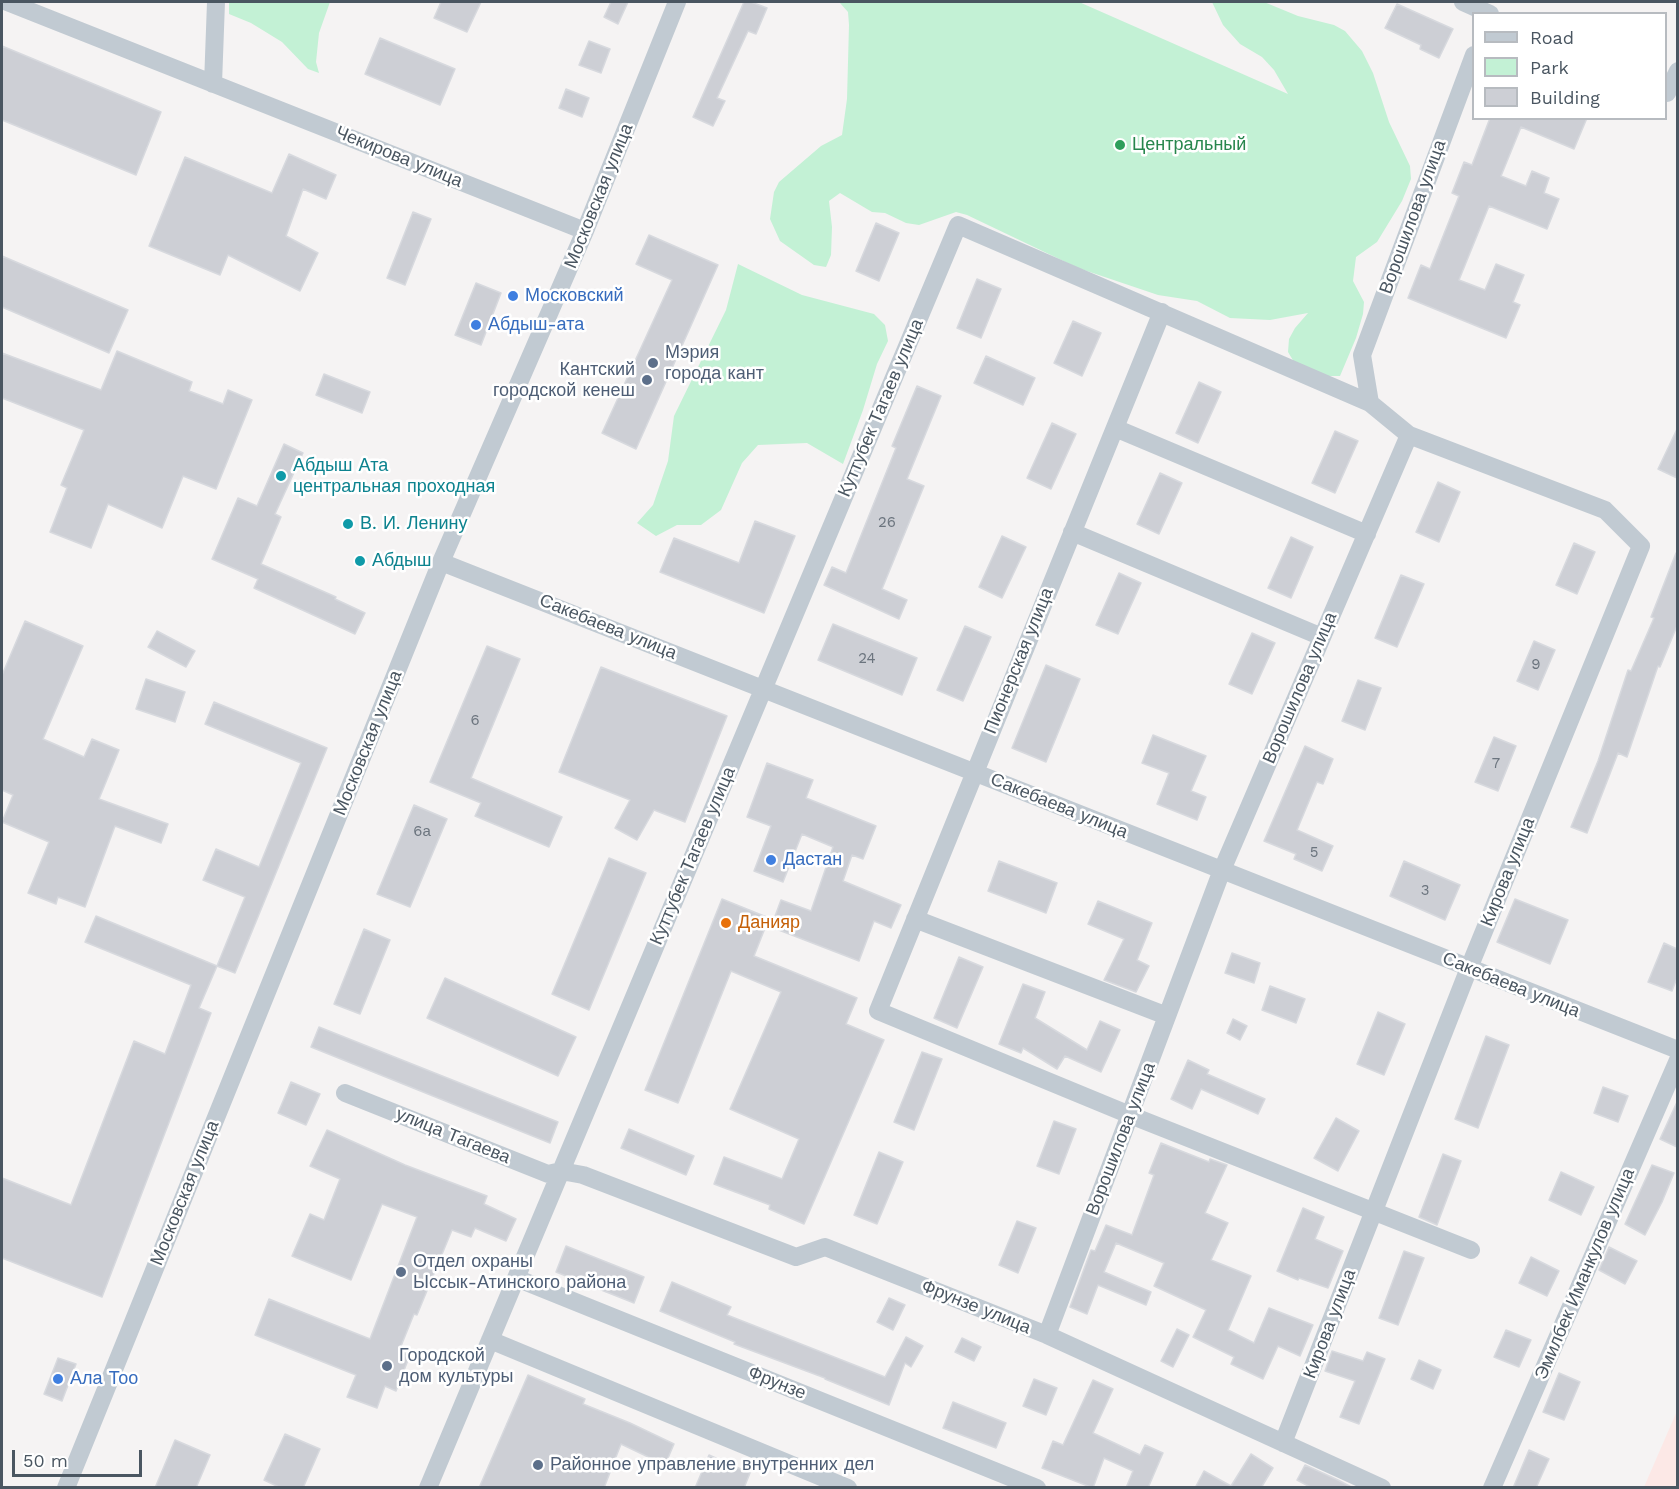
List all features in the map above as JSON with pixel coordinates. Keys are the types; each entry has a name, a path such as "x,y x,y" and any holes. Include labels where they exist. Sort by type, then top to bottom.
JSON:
{"street":[{"name":"Чекирова улица","path":"7,2 585,231"},
{"path":"213,84 216,2"},
{"name":"Московская улица","path":"66,1488 441,562 585,231 677,2"},
{"path":"1463,2 1487,12"},
{"name":"Ворошилова улица","path":"1370,404 1362,355 1472,58"},
{"path":"1670,94 1677,71"},
{"name":"Куттубек Тагаев улица","path":"428,1488 957,225 1162,312"},
{"path":"1162,312 1370,404 1409,435"},
{"name":"Пионерская улица","path":"1130,1115 878,1011 1162,312"},
{"path":"1115,428 1367,534"},
{"name":"Ворошилова улица","path":"1047,1335 1222,870 1409,435"},
{"name":"Кирова улица","path":"1283,1443 1469,968 1641,546 1605,510 1409,435"},
{"path":"1072,532 1322,637"},
{"name":"Сакебаева улица","path":"441,562 1677,1050"},
{"path":"915,919 1167,1016"},
{"name":"Эмилбек Иманкулов улица","path":"1492,1488 1677,1060"},
{"name":"улица Тагаева","path":"345,1093 548,1174 561,1171"},
{"path":"1130,1115 1471,1250"},
{"name":"Фрунзе улица","path":"561,1171 583,1175 796,1257 825,1247 1047,1335 1382,1488"},
{"name":"Фрунзе","path":"516,1278 1037,1488"},
{"path":"490,1340 848,1488"}],"shaded area":[{"path":"1677,1411 1677,1487 1644,1487"}],"green space":[{"path":"229,2 330,2 319,33 316,62 319,73 308,69 282,42 251,23 229,14"},
{"path":"814,2 1079,2 1288,94 1274,70 1262,57 1240,44 1223,25 1212,2 1264,2 1298,16 1334,25 1345,31 1362,51 1373,73 1389,122 1410,166 1411,179 1402,201 1377,242 1356,257 1353,281 1364,302 1363,314 1340,376 1315,376 1294,362 1288,352 1289,339 1308,313 1270,320 1230,318 1197,301 1158,295 1078,268 967,215 956,212 919,225 906,223 885,213 872,212 840,193 829,201 832,227 831,255 826,267 814,265 780,241 770,219 774,192 779,182 821,146 842,135 847,99 848,12 840,3"},
{"path":"738,264 802,295 874,314 885,325 888,341 877,364 843,464 807,443 758,445 742,463 721,510 701,525 677,525 656,536 637,523 653,505 668,461 674,416 726,310"}],"building":[{"path":"441,2 481,2 467,32 434,18"},
{"path":"611,2 628,2 618,24 604,17"},
{"path":"744,2 767,8 756,34 748,31 717,98 725,101 713,126 693,117"},
{"path":"1397,4 1453,29 1439,58 1420,49 1421,45 1385,28"},
{"path":"380,38 455,69 440,105 365,74"},
{"path":"589,41 610,49 601,73 579,65"},
{"path":"2,46 161,112 136,175 2,120"},
{"path":"566,89 589,98 582,117 559,108"},
{"path":"1489,120 1586,120 1574,149 1521,127 1501,176 1526,186 1532,171 1549,178 1544,193 1559,199 1547,229 1489,206 1459,280 1485,290 1496,264 1524,275 1513,302 1520,305 1506,338 1408,298 1421,265 1430,269 1459,196 1452,193 1464,162 1472,165"},
{"path":"289,154 336,175 326,199 303,189 286,236 318,253 300,291 228,255 220,275 149,246 185,157 272,193"},
{"path":"413,212 431,219 405,285 387,278"},
{"path":"876,223 899,233 879,281 856,271"},
{"path":"649,235 718,265 636,449 602,433 672,280 636,264"},
{"path":"2,256 128,310 109,353 2,307"},
{"path":"977,279 1001,289 981,338 957,328"},
{"path":"476,283 501,293 481,345 455,335"},
{"path":"1073,321 1101,333 1082,376 1054,363"},
{"path":"117,351 192,382 189,391 223,404 228,390 252,400 216,489 183,476 162,528 108,504 91,548 50,532 67,488 61,485 84,430 2,398 2,353 101,390"},
{"path":"986,356 1035,378 1023,405 974,383"},
{"path":"324,374 370,392 362,413 316,395"},
{"path":"1199,382 1221,392 1198,443 1176,433"},
{"path":"917,386 941,396 907,479 924,486 882,589 907,600 899,619 824,585 832,567 846,573 896,448 892,446"},
{"path":"1052,423 1076,434 1051,489 1027,478"},
{"path":"1677,429 1677,478 1658,469"},
{"path":"1335,431 1358,441 1335,493 1312,483"},
{"path":"284,444 303,453 275,514 281,517 261,564 336,597 335,599 365,613 355,634 254,588 258,579 212,559 238,498 257,506"},
{"path":"1160,473 1182,483 1159,534 1137,524"},
{"path":"1438,482 1460,492 1439,542 1416,532"},
{"path":"755,521 795,536 764,613 660,572 674,538 739,563"},
{"path":"1002,536 1026,547 1002,598 979,587"},
{"path":"1291,537 1313,547 1291,598 1268,588"},
{"path":"1574,543 1595,552 1577,594 1556,585"},
{"path":"1676,553 1677,626 1660,667 1658,666 1627,757 1618,753 1587,833 1571,827 1598,761 1628,670 1631,671 1654,618 1651,617"},
{"path":"1119,573 1141,583 1118,634 1096,625"},
{"path":"1401,575 1424,584 1397,647 1375,638"},
{"path":"25,621 83,646 43,739 84,757 92,739 119,750 99,799 168,824 161,843 115,826 85,907 58,897 56,904 28,893 49,842 2,822 13,795 2,790 2,675"},
{"path":"833,624 917,658 902,695 818,660"},
{"path":"965,626 991,637 963,701 937,690"},
{"path":"157,631 195,651 186,667 148,647"},
{"path":"1252,633 1275,643 1252,694 1229,684"},
{"path":"1534,641 1555,650 1538,690 1517,681"},
{"path":"487,646 520,659 471,778 562,817 549,847 475,816 481,803 430,782"},
{"path":"1046,665 1080,679 1046,762 1012,748"},
{"path":"601,667 727,716 685,822 654,810 637,840 615,828 630,800 559,772"},
{"path":"146,679 185,692 175,722 136,709"},
{"path":"1358,680 1381,688 1365,730 1342,721"},
{"path":"214,702 327,748 235,973 217,966 245,897 203,880 216,849 259,867 301,763 205,724"},
{"path":"1153,735 1206,756 1191,791 1206,797 1197,820 1157,804 1169,773 1142,763"},
{"path":"1494,737 1516,746 1498,791 1475,782"},
{"path":"1305,746 1333,759 1323,784 1317,782 1297,830 1333,846 1322,871 1294,859 1296,854 1264,841"},
{"path":"767,763 813,780 806,798 876,826 863,859 852,855 843,881 901,905 891,928 874,921 859,961 771,927 781,900 811,911 833,847 802,834 783,882 754,871 771,826 747,817"},
{"path":"414,805 447,819 410,907 377,894"},
{"path":"609,858 646,873 589,1010 552,994"},
{"path":"999,861 1057,883 1046,913 988,891"},
{"path":"1404,861 1460,885 1445,920 1390,896"},
{"path":"722,899 769,918 754,956 857,998 846,1024 884,1040 804,1224 769,1209 770,1205 714,1184 724,1157 782,1179 799,1139 730,1109 781,992 731,971 678,1103 645,1090"},
{"path":"1515,899 1568,920 1550,964 1497,942"},
{"path":"1098,901 1152,923 1137,960 1149,966 1136,992 1104,980 1124,939 1088,924"},
{"path":"96,916 217,966 199,1008 211,1013 102,1297 2,1258 2,1178 71,1205 134,1041 165,1054 191,985 85,942"},
{"path":"364,929 390,940 360,1014 334,1004"},
{"path":"1664,943 1677,949 1677,978 1672,991 1648,982"},
{"path":"1232,953 1260,963 1254,983 1225,973"},
{"path":"959,957 983,967 957,1028 934,1018"},
{"path":"445,978 576,1037 558,1076 427,1018"},
{"path":"1023,984 1045,992 1035,1018 1087,1050 1100,1021 1120,1030 1101,1072 1065,1056 1057,1069 1023,1048 1021,1053 999,1044"},
{"path":"1270,986 1305,999 1296,1023 1262,1010"},
{"path":"1378,1012 1405,1024 1384,1075 1357,1064"},
{"path":"1233,1019 1247,1026 1240,1040 1227,1033"},
{"path":"319,1027 558,1122 550,1143 311,1047"},
{"path":"1486,1036 1509,1045 1478,1128 1455,1119"},
{"path":"922,1052 942,1059 914,1130 894,1122"},
{"path":"1188,1060 1209,1070 1207,1074 1265,1099 1258,1114 1201,1089 1192,1109 1171,1099"},
{"path":"291,1082 320,1094 306,1125 278,1113"},
{"path":"1603,1087 1628,1096 1618,1122 1594,1113"},
{"path":"1677,1102 1677,1147 1660,1139"},
{"path":"1336,1118 1359,1131 1338,1171 1314,1158"},
{"path":"1054,1121 1076,1129 1059,1174 1037,1166"},
{"path":"629,1129 694,1156 686,1175 621,1148"},
{"path":"327,1130 405,1165 487,1196 484,1204 516,1219 506,1241 475,1228 471,1237 452,1230 417,1315 414,1314 399,1351 410,1355 396,1391 385,1386 377,1408 347,1397 356,1375 255,1335 269,1299 370,1339 417,1217 382,1204 351,1280 292,1256 310,1214 324,1220 340,1179 310,1166"},
{"path":"1161,1143 1209,1162 1210,1159 1227,1165 1205,1213 1228,1223 1211,1260 1251,1276 1228,1330 1254,1343 1269,1308 1313,1325 1300,1356 1278,1346 1263,1379 1231,1364 1234,1357 1193,1337 1206,1310 1154,1286 1164,1263 1116,1243 1104,1272 1151,1292 1146,1305 1098,1285 1087,1314 1070,1307 1091,1250 1095,1251 1106,1225 1132,1235 1154,1175 1149,1173"},
{"path":"879,1152 903,1162 877,1224 854,1215"},
{"path":"1443,1154 1461,1161 1437,1225 1419,1217"},
{"path":"1652,1165 1674,1173 1645,1235 1625,1224"},
{"path":"1561,1172 1594,1187 1581,1215 1549,1200"},
{"path":"1303,1208 1324,1217 1315,1239 1343,1251 1328,1288 1299,1278 1298,1280 1277,1271"},
{"path":"1017,1221 1036,1228 1018,1273 999,1265"},
{"path":"566,1246 644,1277 634,1303 556,1272"},
{"path":"1609,1247 1637,1261 1625,1284 1599,1270"},
{"path":"1404,1251 1424,1258 1398,1325 1379,1318"},
{"path":"1531,1257 1559,1271 1547,1296 1519,1283"},
{"path":"672,1282 731,1307 727,1315 885,1377 906,1337 923,1346 911,1367 905,1363 889,1405 734,1344 735,1342 660,1311"},
{"path":"889,1298 905,1305 893,1330 877,1322"},
{"path":"1177,1329 1189,1335 1173,1367 1161,1361"},
{"path":"1506,1330 1531,1340 1519,1367 1494,1357"},
{"path":"962,1338 981,1347 974,1361 955,1352"},
{"path":"1332,1351 1363,1361 1367,1352 1385,1359 1359,1424 1340,1417 1355,1381 1325,1371"},
{"path":"58,1358 76,1364 62,1401 44,1394"},
{"path":"1419,1360 1441,1370 1433,1389 1411,1379"},
{"path":"1559,1373 1580,1382 1564,1420 1543,1412"},
{"path":"528,1375 585,1399 583,1404 674,1444 665,1465 621,1444 604,1488 479,1488"},
{"path":"1034,1379 1057,1388 1046,1415 1023,1406"},
{"path":"1093,1380 1113,1389 1093,1433 1140,1455 1145,1445 1163,1453 1148,1488 1126,1488 1133,1471 1104,1458 1093,1488 1042,1468 1053,1441 1063,1445"},
{"path":"953,1402 1006,1423 996,1448 943,1428"},
{"path":"285,1434 320,1449 303,1488 281,1488 264,1480"},
{"path":"175,1440 210,1455 196,1488 155,1488"},
{"path":"1529,1450 1549,1459 1536,1488 1513,1488"},
{"path":"1251,1454 1273,1468 1261,1488 1195,1488 1204,1471 1231,1486"},
{"path":"709,1455 750,1473 744,1488 695,1488"},
{"path":"1305,1465 1353,1488 1312,1488 1297,1480"}],"place":[{"name":"Центральный","path":"1120,145"},
{"name":"Московский","path":"513,296"},
{"name":"Абдыш-ата","path":"476,325"},
{"name":"Мэрия города кант","path":"653,363"},
{"name":"Кантский городской кенеш","path":"647,380"},
{"name":"Абдыш Ата центральная проходная","path":"281,476"},
{"name":"В. И. Ленину","path":"348,524"},
{"name":"Абдыш","path":"360,561"},
{"name":"Дастан","path":"771,860"},
{"name":"Данияр","path":"726,923"},
{"name":"Отдел охраны Ыссык-Атинского района","path":"401,1272"},
{"name":"Городской дом культуры","path":"387,1366"},
{"name":"Ала Тоо","path":"58,1379"},
{"name":"Районное управление внутренних дел","path":"538,1465"}]}
